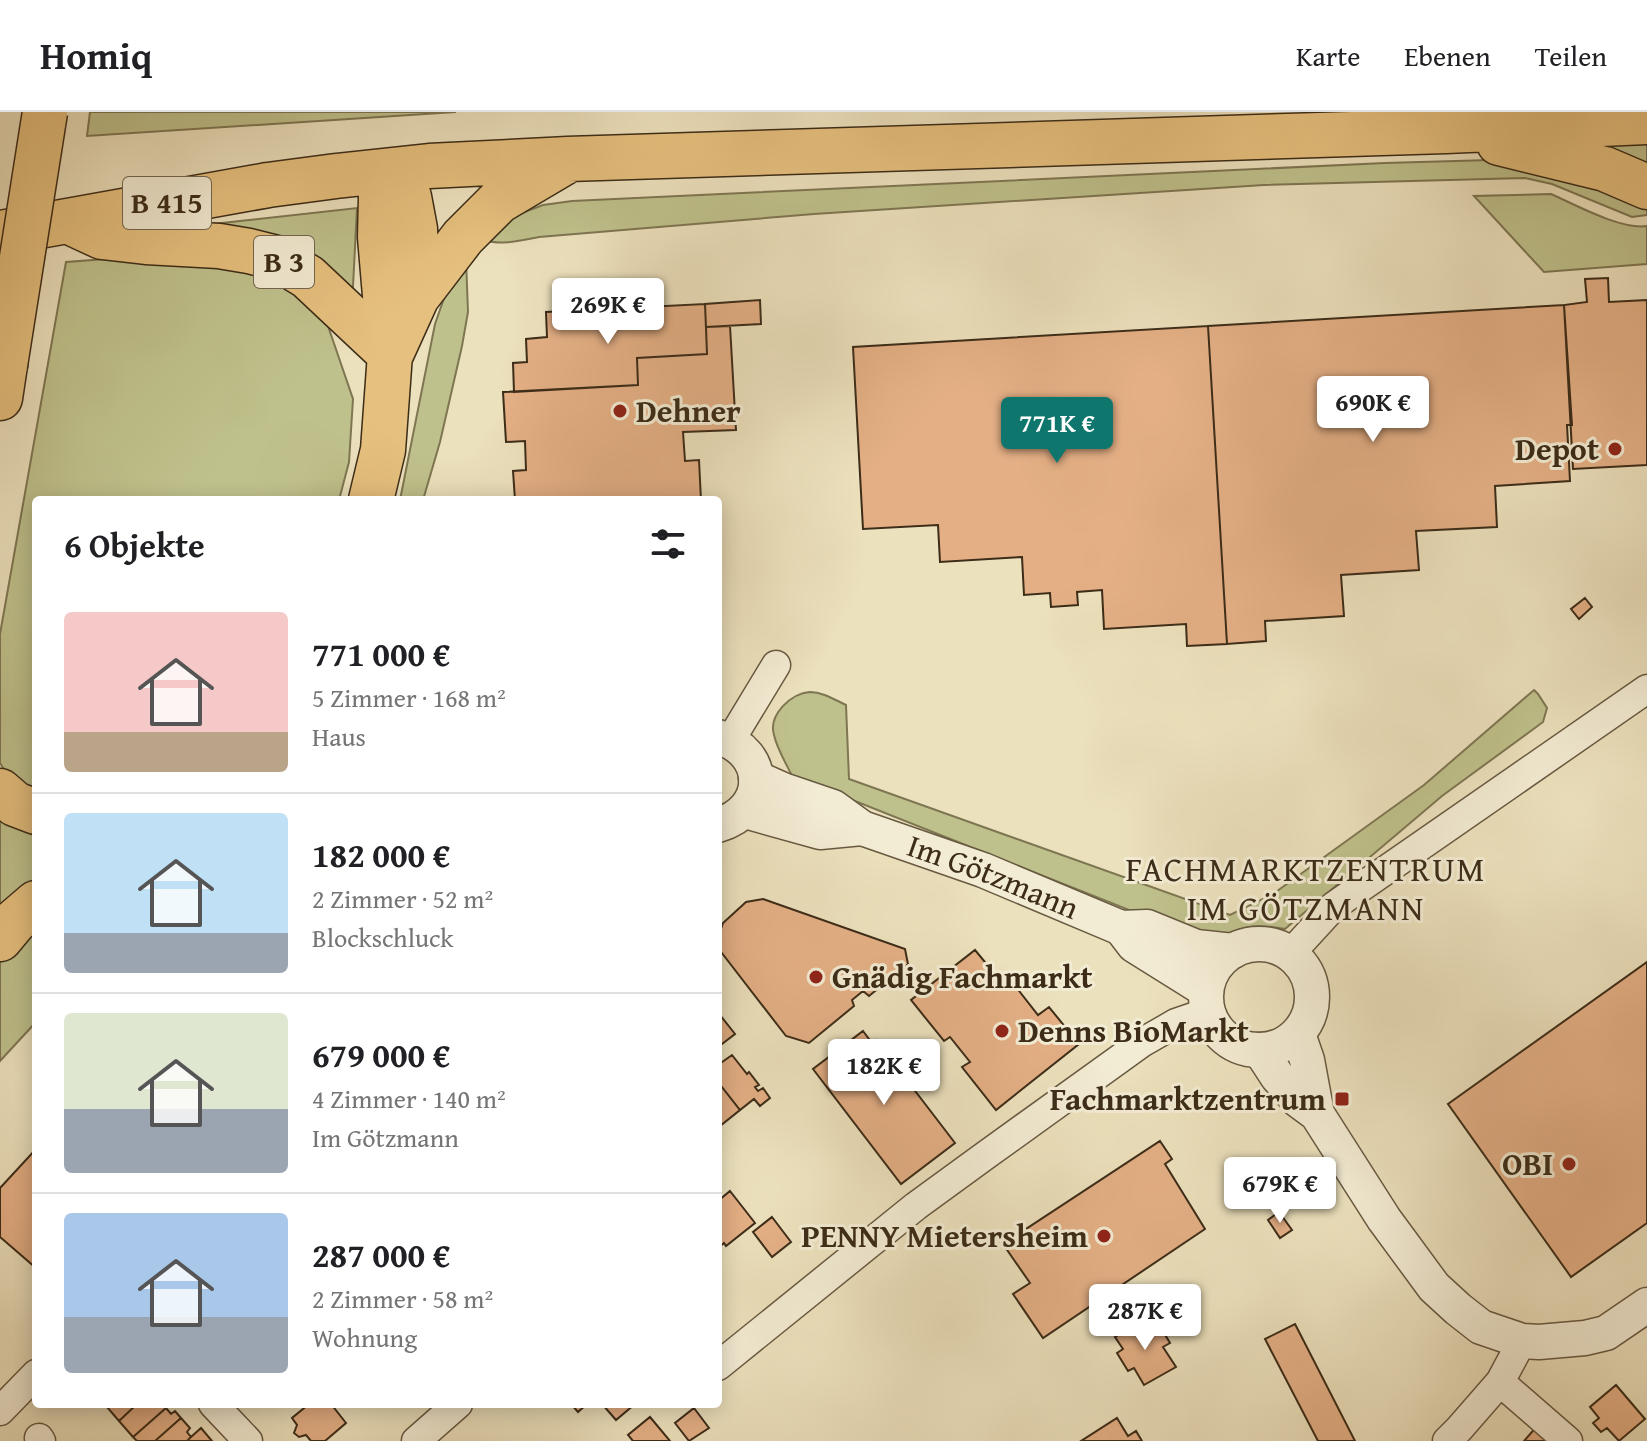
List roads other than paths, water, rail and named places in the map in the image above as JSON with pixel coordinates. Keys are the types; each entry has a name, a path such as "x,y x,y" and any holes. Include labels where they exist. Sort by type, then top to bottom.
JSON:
{"main road":[{"path":"3,382 45,112"},
{"name":"B 415","path":"0,233 268,185 429,166 1647,122"},
{"path":"1446,131 1605,169 1647,187"},
{"path":"390,354 417,297 463,237 499,201 568,159"},
{"path":"395,170 409,197 415,229 417,297"},
{"path":"372,496 383,450 390,354 380,237 381,197 395,170"},
{"name":"B 3","path":"66,220 102,237 219,246 277,258 308,277 390,354"},
{"path":"0,791 15,804 32,810"},
{"path":"0,939 32,906"}],"street":[{"path":"756,778 748,755 724,739 776,665"},
{"path":"1647,689 1334,906 1290,954 1309,978 1311,1008 1306,1022 1287,1043 1260,1050 1298,1100 1317,1114 1384,1219 1434,1287 1481,1327 1522,1341 1585,1338 1606,1333 1647,1305"},
{"name":"Im Götzmann","path":"731,818 751,801 756,778 833,807 862,828 983,870 1121,928 1147,927 1196,947 1233,951 1247,945 1262,944 1290,954"},
{"name":"Im Götzmann","path":"731,818 820,832 862,828"},
{"name":"Im Götzmann","path":"1121,928 1134,945 1207,1001 1216,1028 1228,1040 1243,1048 1260,1050"},
{"path":"722,1363 916,1206 1143,1042 1207,1001 1211,974 1220,961 1233,951"},
{"path":"1298,1034 1307,1060 1317,1114"},
{"path":"1447,1441 1500,1382 1522,1341"},
{"path":"0,1411 32,1378"},
{"path":"1500,1382 1568,1441"},
{"path":"217,1408 248,1441"},
{"path":"416,1441 453,1408"}],"place":[{"name":"Dehner","path":"620,411"},
{"name":"Depot","path":"1615,449"},
{"name":"Gnädig Fachmarkt","path":"816,977"},
{"name":"Denns BioMarkt","path":"1002,1031"},
{"name":"Fachmarktzentrum","path":"1342,1099"},
{"name":"OBI","path":"1569,1164"},
{"name":"PENNY Mietersheim","path":"1104,1236"}],"district":[{"name":"FACHMARKTZENTRUM IM GÖTZMANN","path":"1306,888"}]}
